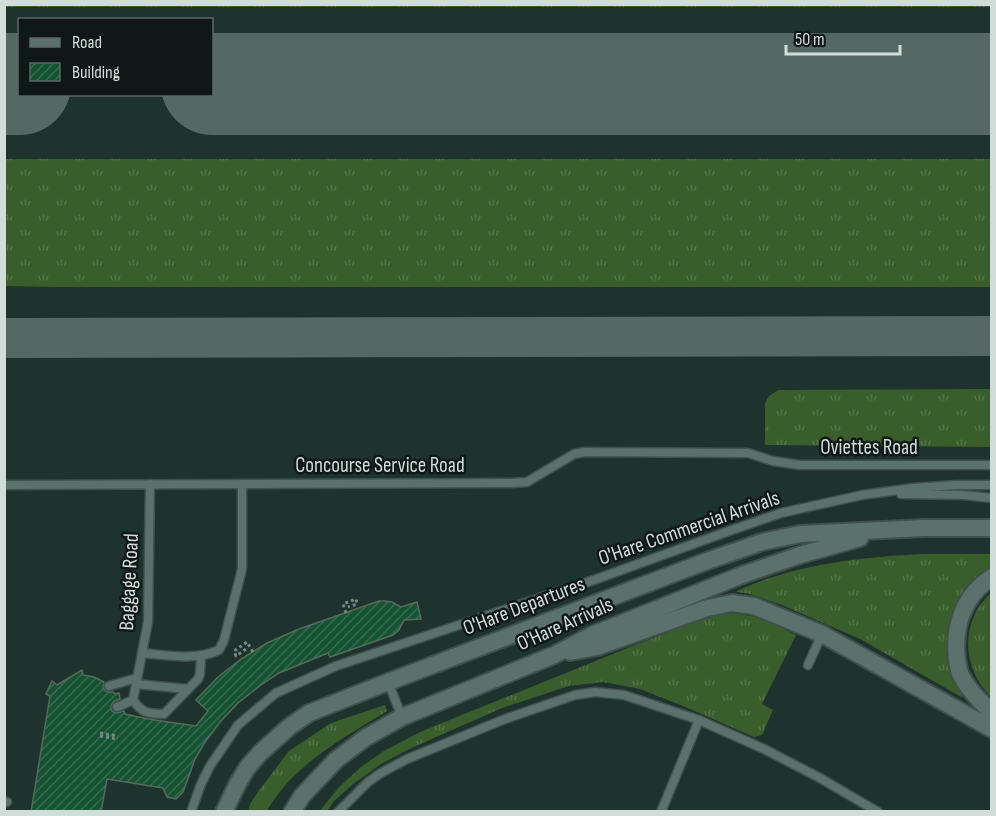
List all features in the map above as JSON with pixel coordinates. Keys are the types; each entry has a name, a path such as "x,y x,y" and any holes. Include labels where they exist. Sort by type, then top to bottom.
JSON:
{"street":[{"path":"887,530 992,528"},
{"name":"O'Hare Arrivals","path":"292,812 302,796 336,760 364,738 402,717 554,655 592,634 742,575 800,555 887,530"},
{"name":"O'Hare Departures","path":"224,812 237,785 260,753 289,727 309,713 762,542 800,534 887,530"},
{"path":"992,577 982,583 962,611 956,648 959,670 968,687 992,714"},
{"path":"554,655 597,647 707,608 732,603 754,606 822,634 992,729"}],"lane":[{"name":"Concourse Service Road","path":"4,485 511,483 527,482 574,454 584,452 748,453"},
{"name":"Oviettes Road","path":"748,453 773,461 799,465 992,465"},
{"path":"142,654 207,656 219,650 224,640 242,569 242,483"},
{"name":"Baggage Road","path":"133,700 148,622 150,484"},
{"name":"O'Hare Commercial Arrivals","path":"191,812 210,766 238,725 276,693 336,666 594,580 781,513 874,493 956,485 992,485"},
{"path":"874,493 992,498"},
{"path":"808,665 822,634"},
{"path":"117,707 133,700 140,710 152,714 164,714 198,679 201,674 201,656"},
{"path":"109,686 136,681 188,689"},
{"path":"388,682 402,717"},
{"path":"338,812 368,782 407,759 505,718 575,695 595,692 624,696 699,720 811,773 878,812"},
{"path":"661,812 699,720"}],"path":[{"path":"346,613 343,604 356,599 357,604 348,607"},
{"path":"246,649 236,656 234,651 248,642 253,652"},
{"path":"100,735 118,738"}],"green space":[{"path":"5,4 991,4 991,7 4,7"},
{"path":"5,159 991,159 991,287 5,286"},
{"path":"991,389 991,447 765,445 765,404 769,396 778,390"},
{"path":"991,554 991,569 977,579 953,674 963,698 860,639 782,605 737,592 780,575 827,564 875,557"},
{"path":"991,593 991,697 981,686 974,673 968,645 973,617"},
{"path":"732,613 762,618 796,635 762,704 773,710 762,735 754,737 640,689 603,682 569,686 502,708 409,749 381,764 352,785 334,801 327,811 319,812 339,787 361,767 384,751 420,732 710,616"},
{"path":"385,705 387,711 304,766 277,795 267,811 248,811 260,789 289,751 331,723"}],"building":[{"path":"379,601 392,602 401,607 417,602 421,619 404,620 399,630 393,635 330,657 328,653 279,673 261,685 238,703 205,742 195,759 183,792 176,799 167,797 163,788 107,779 101,812 31,812 50,696 46,694 52,681 57,685 82,670 83,675 104,682 105,691 119,693 120,699 114,701 111,706 114,712 124,711 125,714 148,719 196,726 208,711 196,700 218,677 241,659 267,643 299,629"}],"taxiway":[{"path":"4,338 992,336"}],"runway":[{"path":"4,84 18,84"},
{"path":"213,84 992,84"}]}
